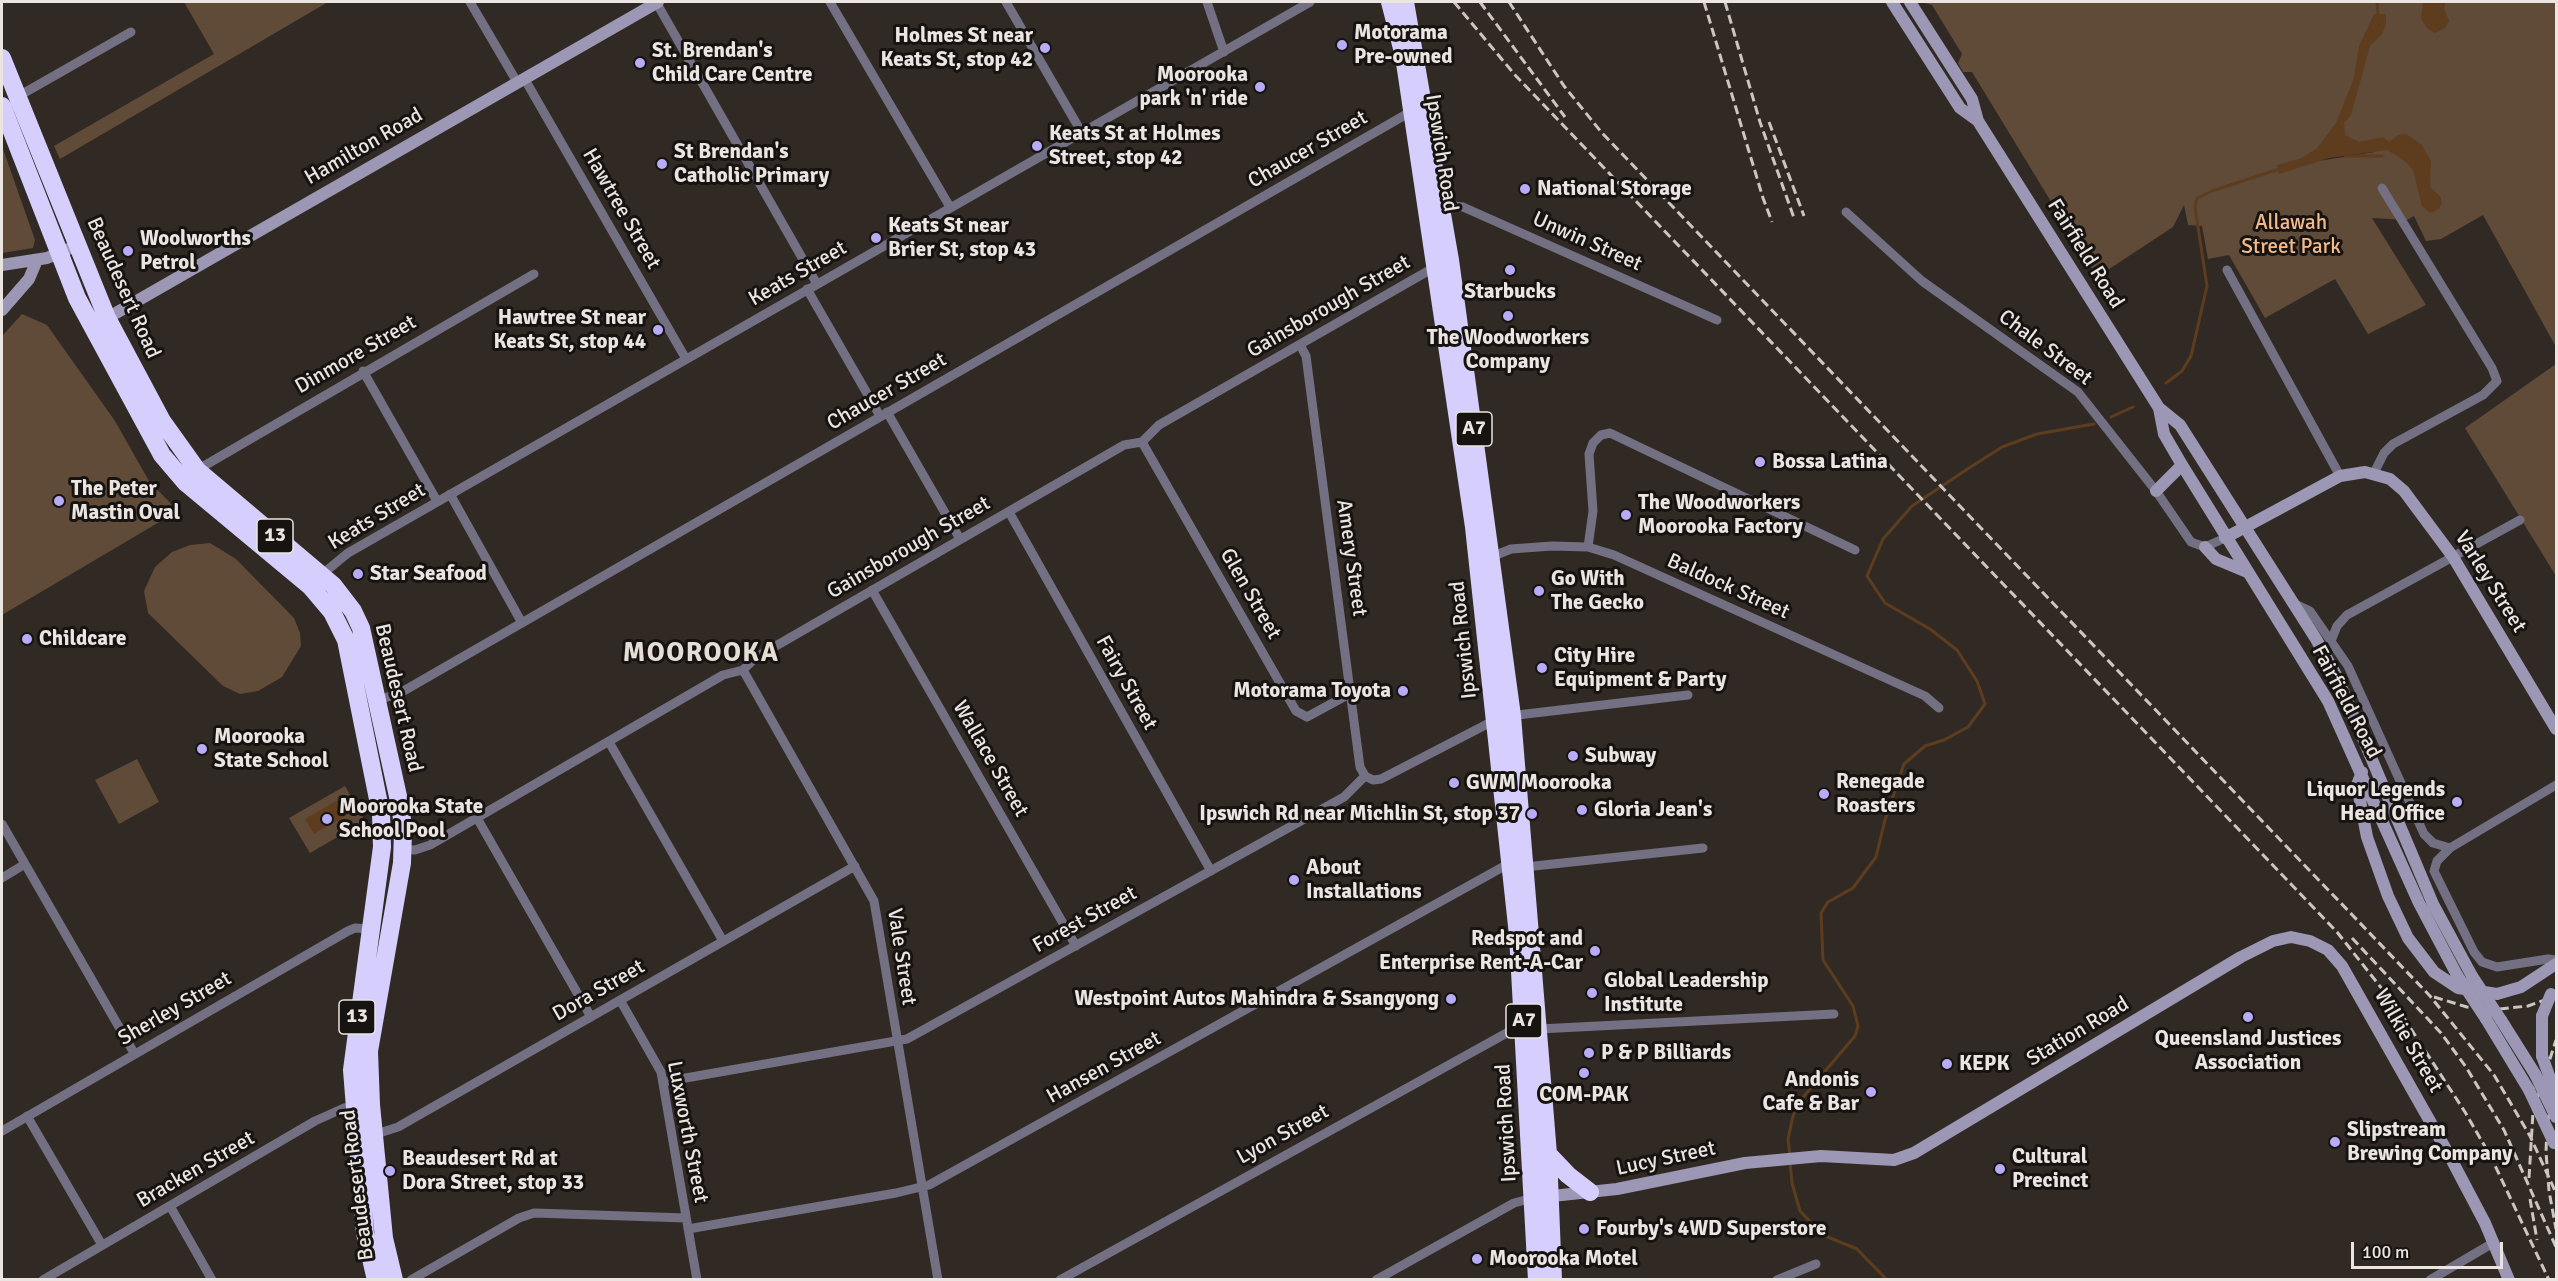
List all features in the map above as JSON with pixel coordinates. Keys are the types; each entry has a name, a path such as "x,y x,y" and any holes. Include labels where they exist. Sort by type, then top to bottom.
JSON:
{"highway":[{"name":"Ipswich Road","path":"1390,2 1400,36 1412,111 1443,263 1491,557 1532,1026 1542,1197 1553,1280"},
{"name":"Ipswich Road","path":"1405,2 1441,204 1443,263 1474,527 1504,718"},
{"name":"Beaudesert Road","path":"2,58 9,101 60,252 99,322 162,421 197,470 353,612 361,628 401,810 403,849 369,1051 363,1105 366,1136 384,1238 394,1280"},
{"name":"Beaudesert Road","path":"9,101 78,245 99,322 149,432 174,470 316,580 341,626 351,655 377,783 381,814 382,847 354,1036 352,1070 363,1105"},
{"name":"Ipswich Road","path":"1532,1026 1548,1154 1542,1197 1537,1280"},
{"name":"Beaudesert Road","path":"366,1136 366,1233 376,1280"},
{"path":"1548,1154 1568,1176 1590,1192"}],"main road":[{"name":"Hamilton Road","path":"99,322 657,2"},
{"name":"Fairfield Road","path":"1892,2 1960,108 1978,121"},
{"name":"Fairfield Road","path":"1910,2 1972,99 1978,121 2159,408 2180,425 2337,677 2420,877 2444,927 2472,976 2535,1074 2556,1118"},
{"path":"2,265 37,260 78,245"},
{"path":"2,310 29,279 37,260"},
{"name":"Fairfield Road","path":"2159,408 2164,434 2225,538 2328,701 2362,772 2419,903 2457,975 2529,1090 2555,1145"},
{"path":"2156,491 2182,465"},
{"path":"2225,538 2340,476 2357,472 2374,472"},
{"name":"Varley Street","path":"2374,472 2390,479 2404,491 2453,557 2556,729"},
{"path":"2205,547 2216,559 2247,572"},
{"path":"2362,772 2357,785 2367,837 2388,896 2408,938 2434,972 2458,988 2497,994 2522,987 2556,962"},
{"name":"Station Road","path":"1806,1158 1894,1160 1914,1153 2241,957 2272,941 2291,937 2299,938"},
{"name":"Wilkie Street","path":"2299,938 2328,950 2342,966 2448,1153 2509,1280"},
{"path":"2554,991 2542,1017 2542,1056 2556,1095"},
{"name":"Lucy Street","path":"1542,1197 1617,1189 1745,1162 1806,1158"}],"street":[{"name":"Hawtree Street","path":"470,2 521,80 686,359"},
{"path":"657,2 817,284"},
{"path":"830,2 950,207"},
{"path":"1006,2 1082,133"},
{"path":"1207,2 1224,52"},
{"name":"Keats Street","path":"316,580 348,553 1310,2"},
{"path":"9,101 131,32"},
{"name":"Chaucer Street","path":"378,700 400,693 1412,111"},
{"path":"2374,472 2384,453 2393,444 2483,395 2497,381 2492,368 2382,188"},
{"name":"Unwin Street","path":"1441,204 1463,207 1717,320"},
{"name":"Chale Street","path":"1846,212 1922,281 2071,387 2108,428 2156,491 2189,540 2205,547"},
{"name":"Gainsborough Street","path":"382,847 415,850 430,845 723,675 743,670 754,658 1124,445 1142,441 1159,425 1443,263"},
{"path":"2227,270 2340,476"},
{"name":"Dinmore Street","path":"197,470 363,371 534,274"},
{"path":"807,289 960,539"},
{"name":"Amery Street","path":"1300,345 1306,356 1360,767 1365,776"},
{"path":"363,371 438,501"},
{"path":"1588,547 1593,511 1588,454 1593,443 1601,435 1610,433 1855,550"},
{"name":"Glen Street","path":"1142,441 1296,711 1307,717 1351,693"},
{"path":"450,494 522,623"},
{"name":"Fairy Street","path":"1009,512 1211,871"},
{"path":"2331,641 2343,619 2520,520"},
{"path":"2205,547 2225,538"},
{"name":"Baldock Street","path":"1491,557 1511,549 1552,546 1588,547 1614,555 1926,696 1939,708"},
{"name":"Wallace Street","path":"872,590 1076,946"},
{"name":"Fairfield Road","path":"2293,603 2310,611 2357,682 2424,834 2433,843 2450,848"},
{"name":"Vale Street","path":"743,670 872,895 938,1280"},
{"path":"1365,776 1374,780 1381,778 1504,718 1688,695"},
{"path":"609,742 723,941"},
{"name":"Forest Street","path":"663,1082 850,1047 897,1042 918,1034 1344,797 1365,776"},
{"path":"2556,785 2450,848 2435,864 2435,875 2474,952 2482,962 2497,967 2548,959 2556,962"},
{"path":"477,818 591,1017"},
{"path":"2,824 134,1053"},
{"path":"1518,865 1703,848"},
{"path":"2,878 25,864"},
{"name":"Hansen Street","path":"688,1229 922,1187 1518,865"},
{"name":"Dora Street","path":"366,1136 398,1127 855,866"},
{"name":"Sherley Street","path":"3,1127 27,1116 348,931 355,928 370,929"},
{"name":"Luxworth Street","path":"620,1000 655,1058 663,1082 697,1280"},
{"path":"1532,1026 1834,1014"},
{"name":"Lyon Street","path":"1060,1280 1532,1026"},
{"name":"Bracken Street","path":"44,1279 315,1121 363,1105"},
{"path":"27,1116 102,1245"},
{"path":"1376,1280 1514,1203 1542,1197"},
{"path":"170,1206 212,1280"},
{"path":"411,1280 519,1218 534,1213 686,1218"},
{"path":"2430,1280 2493,1244"},
{"path":"1777,1280 1816,1264"}],"green space":[{"path":"184,2 328,2 60,159 54,146 214,54"},
{"name":"Allawah Street Park","path":"1921,2 2556,2 2556,347 2483,215 2441,239 2426,241 2414,216 2407,220 2372,218 2426,305 2368,334 2335,279 2265,318 2229,255 2208,259 2202,226 2188,225 2184,205 2173,227 2097,277 1972,72 1963,72 1958,63 1962,54 1932,5","holes":["2370,144 2375,152 2312,162 2300,159"]},
{"path":"2,146 35,240 33,248 2,253"},
{"path":"22,314 47,325 115,421 149,481 178,511 2,615 2,336"},
{"path":"2556,364 2556,576 2465,428"},
{"path":"210,543 236,559 294,618 300,633 301,646 282,677 258,691 240,694 223,686 148,613 144,591 155,567 172,552 190,545"},
{"path":"137,759 159,802 119,824 95,780"},
{"name":"Moorooka State School Pool","path":"345,786 365,821 310,853 289,818"}],"shaded area":[{"path":"2423,2 2446,2 2444,8 2449,21 2446,27 2435,33 2428,29 2421,19"},
{"path":"2374,14 2386,14 2386,25 2382,34 2370,46 2351,115 2344,123 2345,135 2359,142 2383,137 2389,142 2398,135 2406,134 2422,145 2431,161 2430,187 2440,196 2442,202 2439,209 2430,213 2422,206 2413,170 2405,161 2387,150 2329,158 2279,174 2277,165 2302,158 2317,148 2336,123 2354,78 2359,46"},
{"path":"338,800 347,815 314,834 305,819"}],"waterway":[{"path":"2377,2 2378,16"},
{"path":"2345,156 2382,156"},
{"path":"2166,383 2182,371 2191,356 2207,286 2195,207 2197,198 2279,169"},
{"path":"2111,417 2133,407"},
{"path":"1790,1156 1788,1139 1793,1116 1804,1096 1855,1036 1858,1026 1853,1006 1823,960 1821,913 1828,902 1853,888 1876,857 1885,820 1904,764 1925,746 1944,740 1968,727 1985,704 1977,681 1957,650 1930,629 1885,603 1867,576 1883,539 1912,506 2002,447 2037,434 2094,424"},
{"path":"1790,1162 1792,1183 1800,1211 1823,1235 1857,1249 1887,1280"}],"railway":[{"path":"1454,2 1515,75 2337,932 2398,1009 2465,1112 2491,1157 2549,1280"},
{"path":"1480,2 1565,117"},
{"path":"1509,2 1564,86 1602,133 2430,996 2494,1075 2530,1136 2556,1193"},
{"path":"1704,2 1772,222"},
{"path":"1725,2 1760,122 1794,218"},
{"path":"1769,122 1804,216"},
{"path":"2352,938 2441,1033 2466,1067 2504,1130 2556,1247"},
{"path":"2434,997 2467,1007 2491,1010 2528,1006 2556,996"},
{"path":"2529,1178 2533,1112 2556,1040"},
{"path":"2556,1075 2547,1126 2546,1152 2549,1191 2556,1229"},
{"path":"2530,1199 2537,1240"}],"place":[{"name":"Motorama Pre-owned","path":"1342,45"},
{"name":"Holmes St near Keats St, stop 42","path":"1045,48"},
{"name":"St. Brendan's Child Care Centre","path":"640,63"},
{"name":"Moorooka park 'n' ride","path":"1260,87"},
{"name":"Keats St at Holmes Street, stop 42","path":"1037,146"},
{"name":"St Brendan's Catholic Primary","path":"662,164"},
{"name":"National Storage","path":"1525,189"},
{"name":"Keats St near Brier St, stop 43","path":"876,238"},
{"name":"Woolworths Petrol","path":"128,251"},
{"name":"Starbucks","path":"1510,270"},
{"name":"The Woodworkers Company","path":"1508,316"},
{"name":"Hawtree St near Keats St, stop 44","path":"658,330"},
{"name":"Bossa Latina","path":"1760,462"},
{"name":"The Peter Mastin Oval","path":"59,501"},
{"name":"The Woodworkers Moorooka Factory","path":"1626,515"},
{"name":"Star Seafood","path":"358,574"},
{"name":"Go With The Gecko","path":"1539,591"},
{"name":"Childcare","path":"27,639"},
{"name":"City Hire Equipment & Party","path":"1542,668"},
{"name":"Motorama Toyota","path":"1403,691"},
{"name":"Moorooka State School","path":"202,749"},
{"name":"Subway","path":"1573,756"},
{"name":"GWM Moorooka","path":"1454,783"},
{"name":"Renegade Roasters","path":"1824,794"},
{"name":"Liquor Legends Head Office","path":"2457,802"},
{"name":"Gloria Jean's","path":"1582,810"},
{"name":"Ipswich Rd near Michlin St, stop 37","path":"1532,814"},
{"name":"Moorooka State School Pool","path":"327,819"},
{"name":"About Installations","path":"1294,880"},
{"name":"Redspot and Enterprise Rent-A-Car","path":"1595,951"},
{"name":"Global Leadership Institute","path":"1592,993"},
{"name":"Westpoint Autos Mahindra & Ssangyong","path":"1451,999"},
{"name":"Queensland Justices Association","path":"2248,1017"},
{"name":"P & P Billiards","path":"1589,1053"},
{"name":"KEPK","path":"1947,1064"},
{"name":"COM-PAK","path":"1584,1073"},
{"name":"Andonis Cafe & Bar","path":"1871,1092"},
{"name":"Slipstream Brewing Company","path":"2335,1142"},
{"name":"Cultural Precinct","path":"2000,1169"},
{"name":"Beaudesert Rd at Dora Street, stop 33","path":"390,1171"},
{"name":"Fourby's 4WD Superstore","path":"1584,1229"},
{"name":"Moorooka Motel","path":"1477,1259"}],"district":[{"name":"MOOROOKA","path":"701,654"}]}
